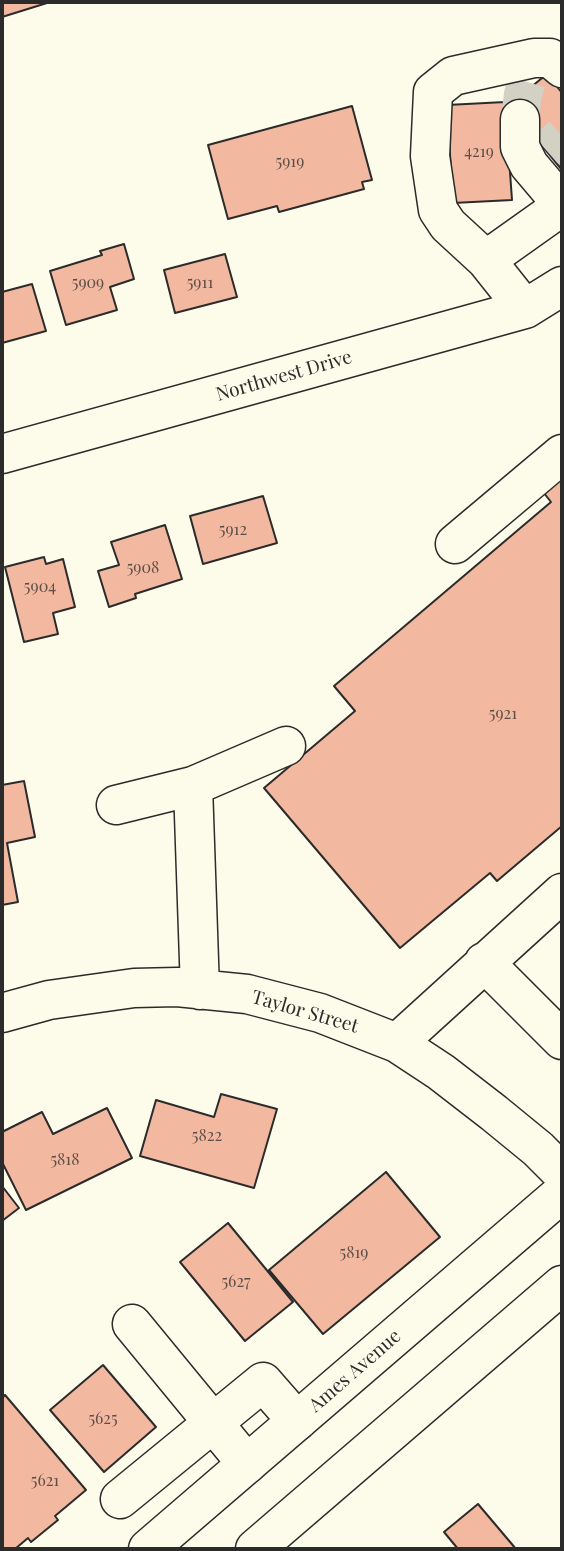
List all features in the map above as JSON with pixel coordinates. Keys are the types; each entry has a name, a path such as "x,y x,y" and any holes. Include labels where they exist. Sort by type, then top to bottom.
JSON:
{"street":[{"path":"525,309 486,260 448,225 438,210 430,156 433,92 453,76 548,63"},
{"path":"486,260 562,205 538,157 520,147 520,119"},
{"name":"Northwest Drive","path":"2,454 525,309 562,286"},
{"path":"455,544 562,454"},
{"path":"116,805 193,786 286,746"},
{"path":"193,786 200,990"},
{"path":"397,1043 562,893"},
{"path":"484,962 562,1040"},
{"name":"Taylor Street","path":"2,1013 49,1000 134,988 247,995 320,1013 397,1043 441,1072 538,1149 562,1173"},
{"name":"Ames Avenue","path":"148,1549 562,1193"},
{"path":"254,1549 562,1284"},
{"path":"132,1324 247,1464"},
{"path":"120,1499 263,1382 297,1421"}],"building":[{"path":"2,2 47,2 47,3 2,17"},
{"path":"547,74 562,93 562,170 509,105"},
{"path":"505,102 512,200 453,203 447,105"},
{"path":"352,106 372,180 362,182 364,189 279,212 277,206 228,219 208,145"},
{"path":"124,244 134,279 110,287 117,310 66,325 50,271 102,255 100,251"},
{"path":"225,254 237,297 175,313 164,270"},
{"path":"32,284 46,331 2,343 2,292"},
{"path":"562,469 562,826 497,881 490,873 400,948 264,788 355,711 334,686 551,502 540,488"},
{"path":"263,496 277,543 203,564 190,516"},
{"path":"165,525 182,579 135,594 136,598 109,607 98,571 119,565 111,542"},
{"path":"44,557 46,564 63,559 75,607 53,613 58,634 24,642 5,567"},
{"path":"24,781 35,837 7,843 18,902 2,905 2,785"},
{"path":"221,1094 277,1109 254,1188 140,1156 156,1100 214,1117"},
{"path":"107,1108 132,1158 26,1210 2,1162 2,1132 42,1112 53,1134"},
{"path":"386,1172 440,1237 323,1334 269,1270"},
{"path":"2,1186 19,1208 2,1221"},
{"path":"228,1223 293,1302 245,1341 180,1262"},
{"path":"103,1365 156,1427 104,1472 50,1410"},
{"path":"5,1395 86,1490 55,1516 58,1520 31,1542 28,1538 15,1549 2,1549 2,1398"},
{"path":"478,1504 516,1549 458,1549 444,1532"}],"tunnel":[{"path":"520,119 523,94 534,58"},
{"path":"546,150 562,136"}]}
